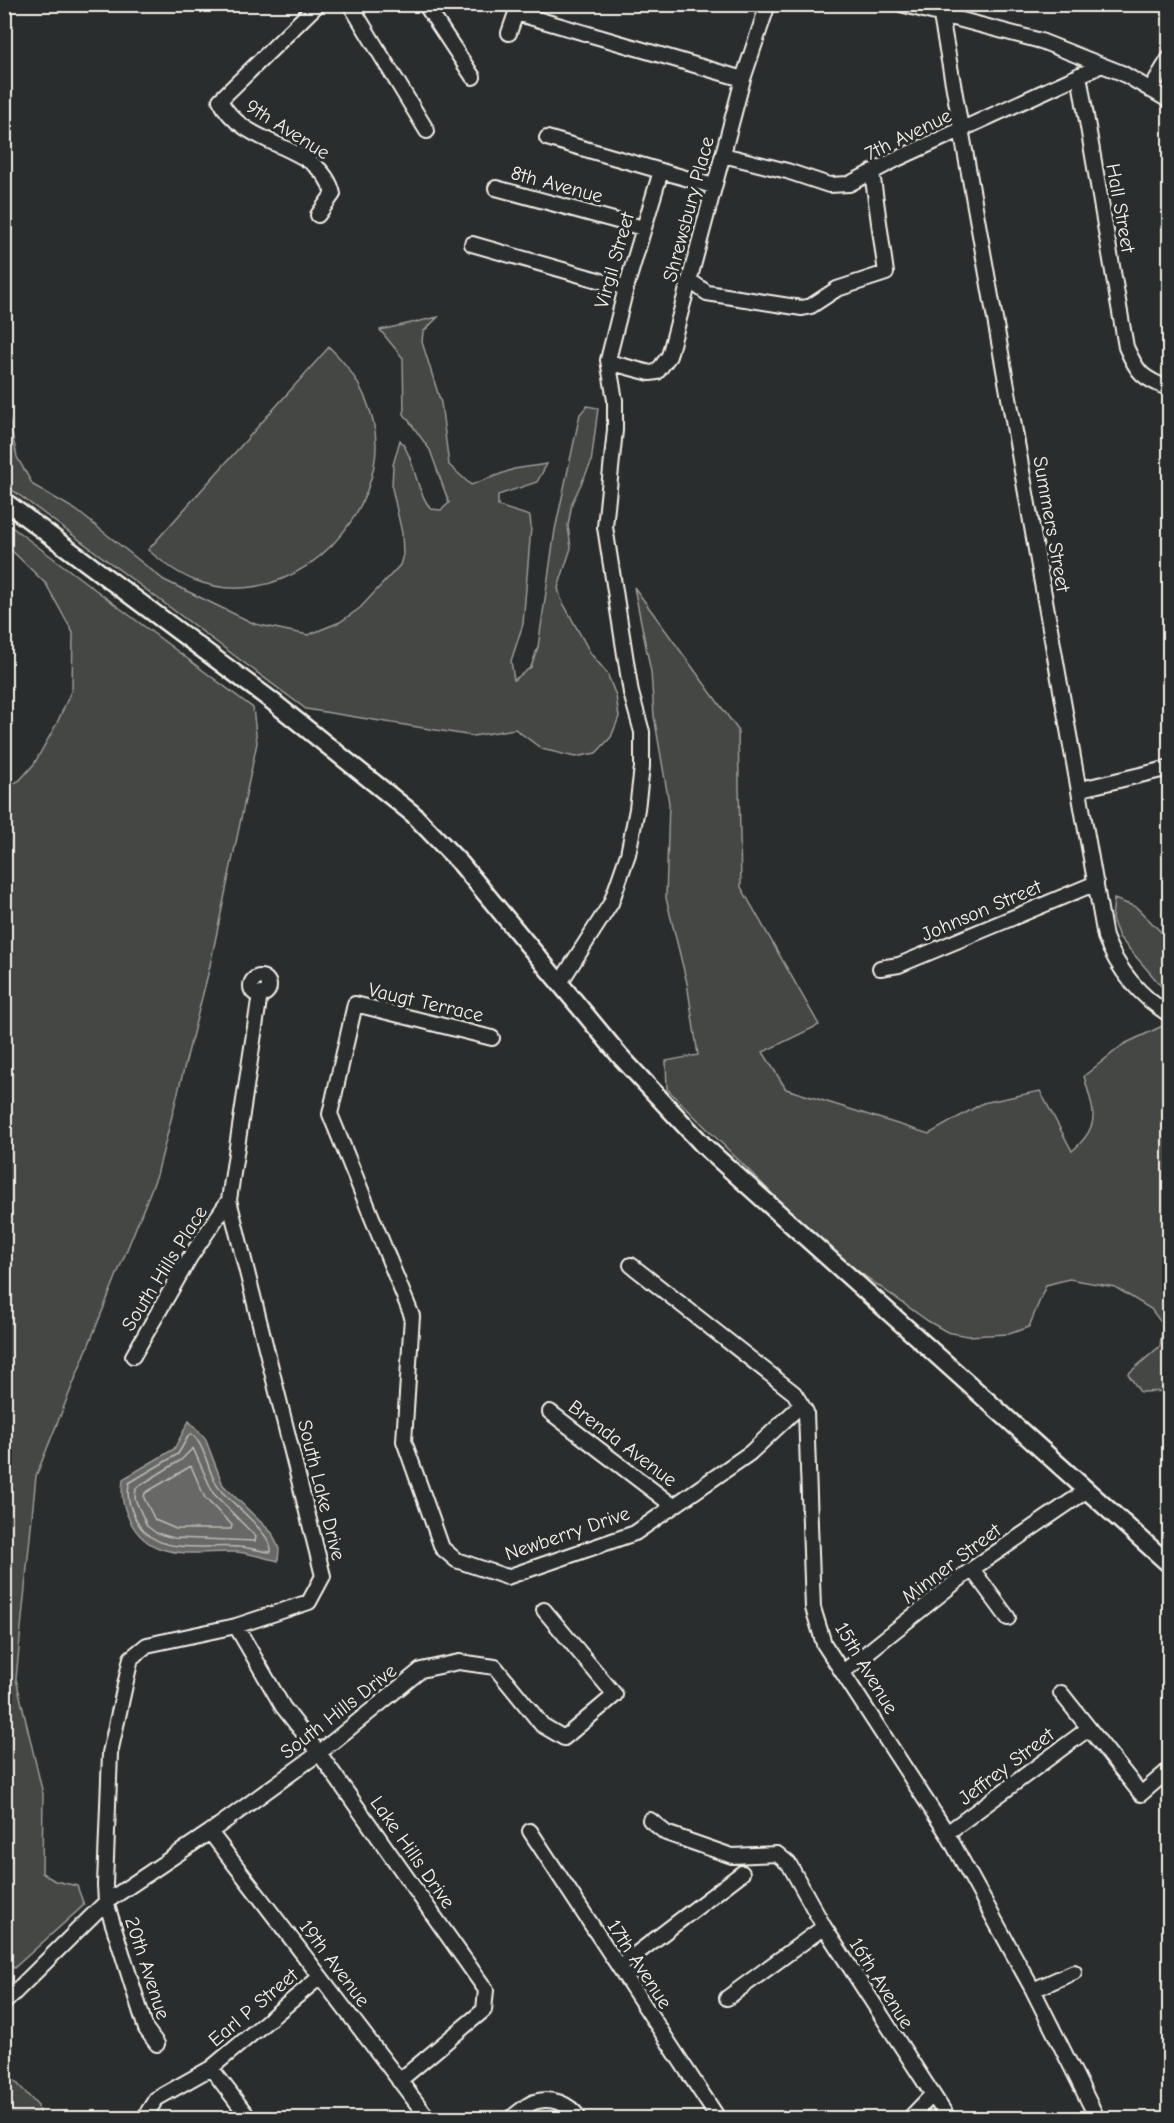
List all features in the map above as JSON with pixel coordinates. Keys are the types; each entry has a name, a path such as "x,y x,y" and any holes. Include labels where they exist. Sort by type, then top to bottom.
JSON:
{"main road":[{"path":"4,501 272,701 414,814 461,864 663,1105 704,1146 1170,1565"}],"street":[{"name":"9th Avenue","path":"318,4 220,100 246,129 271,144 309,160 329,179 333,195 318,215"},
{"path":"350,4 427,131"},
{"path":"425,4 473,77"},
{"name":"Shrewsbury Place","path":"608,360 650,373 661,368 669,356 743,79 768,4"},
{"path":"901,4 1041,41 1102,65 1170,101"},
{"path":"509,33 518,9 743,79"},
{"name":"Summers Street","path":"941,16 1081,789 1105,937 1115,961 1134,987 1170,1015"},
{"path":"1150,90 1170,57"},
{"name":"7th Avenue","path":"723,155 788,171 829,185 849,184 1102,65"},
{"name":"Hall Street","path":"1079,75 1126,347 1137,371 1148,381 1170,389"},
{"path":"547,138 713,186"},
{"name":"Virgil Street","path":"608,360 626,288 661,171"},
{"path":"689,280 707,293 802,308 811,306 837,289 886,273 872,172"},
{"name":"8th Avenue","path":"496,188 643,228"},
{"path":"471,244 626,288"},
{"path":"560,984 588,943 611,903 628,854 642,767 642,732 629,682 605,526 615,430 615,400 608,360"},
{"path":"1081,789 1170,768"},
{"name":"Johnson Street","path":"880,968 899,965 1096,884"},
{"name":"South Lake Drive","path":"106,1902 110,1753 131,1658 147,1645 236,1626 309,1602 323,1576 229,1200 260,994"},
{"name":"Vaugt Terrace","path":"330,1114 355,1004 492,1038"},
{"name":"Newberry Drive","path":"330,1114 412,1316 404,1441 442,1548 456,1560 507,1577 634,1533 750,1453 801,1405"},
{"name":"South Hills Place","path":"133,1356 190,1257 229,1200"},
{"path":"631,1265 794,1393 801,1405"},
{"name":"15th Avenue","path":"801,1405 806,1412 813,1608 824,1644 947,1833 1033,1990 1097,2118"},
{"name":"Brenda Avenue","path":"550,1412 672,1505"},
{"name":"Minner Street","path":"843,1672 972,1569 1086,1491"},
{"path":"972,1569 1008,1618"},
{"name":"South Hills Drive","path":"4,2003 106,1902 210,1832 319,1753 421,1670 459,1662 495,1667 542,1725 564,1738 615,1695 544,1610"},
{"name":"Lake Hills Drive","path":"236,1626 283,1707 319,1753 486,1990 484,2010 399,2081"},
{"path":"1061,1693 1142,1794 1170,1769"},
{"name":"Jeffrey Street","path":"947,1833 1088,1729"},
{"name":"16th Avenue","path":"650,1820 666,1833 732,1856 777,1854 789,1864 824,1927 931,2096 948,2118"},
{"name":"17th Avenue","path":"530,1831 718,2118"},
{"name":"19th Avenue","path":"210,1832 428,2118"},
{"path":"619,1967 742,1873"},
{"name":"20th Avenue","path":"106,1902 146,2030 157,2044"},
{"path":"727,1998 824,1927"},
{"path":"1033,1990 1074,1972"},
{"name":"Earl P Street","path":"144,2118 156,2099 211,2068 320,1977"},
{"path":"211,2068 249,2118"},
{"path":"910,2118 931,2096"},
{"path":"511,2118 534,2102 554,2100 574,2109 579,2118"}],"shaded area":[{"path":"438,317 423,332 422,342 441,403 449,465 471,485 514,469 547,464 537,482 498,495 498,506 530,516 531,527 523,624 511,661 514,680 531,667 538,647 555,530 580,414 587,406 598,408 591,463 572,503 568,526 571,548 558,588 561,599 591,654 607,673 616,696 619,717 611,737 596,753 575,757 542,749 515,729 473,736 306,709 11,489 5,459 5,399 17,457 33,485 76,510 164,580 255,624 308,635 340,622 360,608 400,565 403,555 402,533 392,488 393,465 400,440 409,456 425,501 431,509 441,510 449,503 430,450 404,414 403,358 380,330"},
{"path":"329,347 350,372 366,401 372,417 376,449 374,466 365,495 351,522 332,545 309,565 283,579 254,587 224,588 194,580 175,571 148,550"},
{"path":"5,522 253,708 257,743 209,970 157,1175 36,1476 16,1679 43,1794 42,1873 55,1881 77,1886 84,1905 14,1968 4,1962 4,789 20,780 34,764 57,723 72,689 73,633 46,584 5,544"},
{"path":"634,587 738,730 741,887 819,1025 763,1052 786,1089 929,1134 983,1103 1040,1091 1072,1151 1082,1141 1092,1125 1092,1108 1084,1076 1124,1044 1169,1023 1169,1391 1140,1392 1128,1374 1160,1346 1163,1325 1151,1309 1115,1287 1069,1279 1046,1285 1029,1327 1009,1334 967,1336 947,1332 928,1321 830,1251 667,1089 666,1061 698,1055 687,983 666,898 669,803 654,716 651,672"},
{"path":"1114,899 1136,907 1169,940 1169,995 1119,937 1112,919"},
{"path":"5,2070 38,2106 40,2118 5,2118"}],"water":[{"path":"189,1421 205,1438 223,1485 272,1533 279,1549 278,1561 236,1552 190,1553 161,1549 149,1543 138,1533 129,1519 123,1504 123,1479 174,1449"}]}
